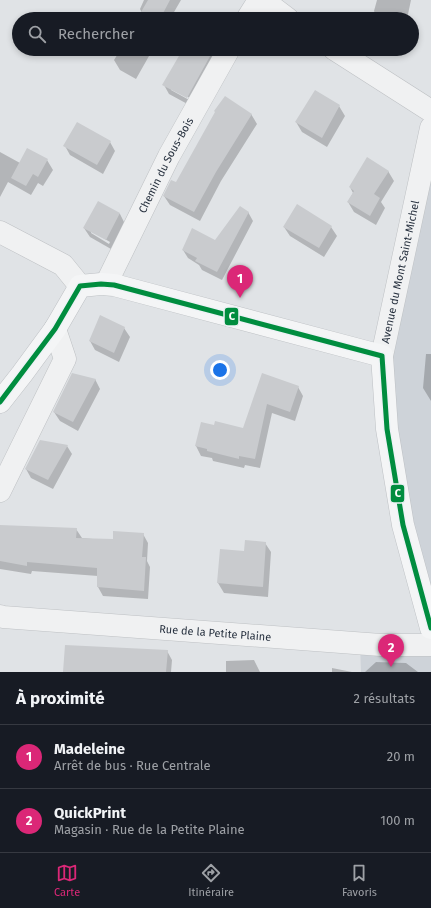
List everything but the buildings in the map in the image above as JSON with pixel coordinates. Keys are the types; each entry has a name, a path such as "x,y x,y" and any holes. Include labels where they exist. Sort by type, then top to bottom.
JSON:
{"main road":[{"path":"0,402 55,329 80,286 106,284 114,285 382,356"},
{"name":"Avenue du Mont Saint-Michel","path":"382,356 387,429 403,525 431,628"}],"street":[{"path":"251,12 259,0"},
{"path":"263,0 279,12"},
{"name":"Chemin du Sous-Bois","path":"106,284 169,156 225,56"},
{"path":"345,56 431,111"},
{"name":"Avenue du Mont Saint-Michel","path":"382,356 431,128"},
{"path":"0,232 63,265 80,286"},
{"path":"4,483 65,359 55,329"},
{"name":"Rue de la Petite Plaine","path":"2,616 381,645 431,645"}],"shaded area":[{"path":"431,128 431,628 382,356"},
{"path":"360,644 431,645 431,672 361,672"}],"transit line":[{"name":"C","path":"80,286 101,284 114,285 382,356"},
{"name":"C","path":"0,402 55,329 80,286"},
{"name":"C","path":"382,356 387,429 403,525 431,628"}],"place":[{"name":"Madeleine","path":"240,298"},
{"name":"QuickPrint","path":"391,667"}]}
